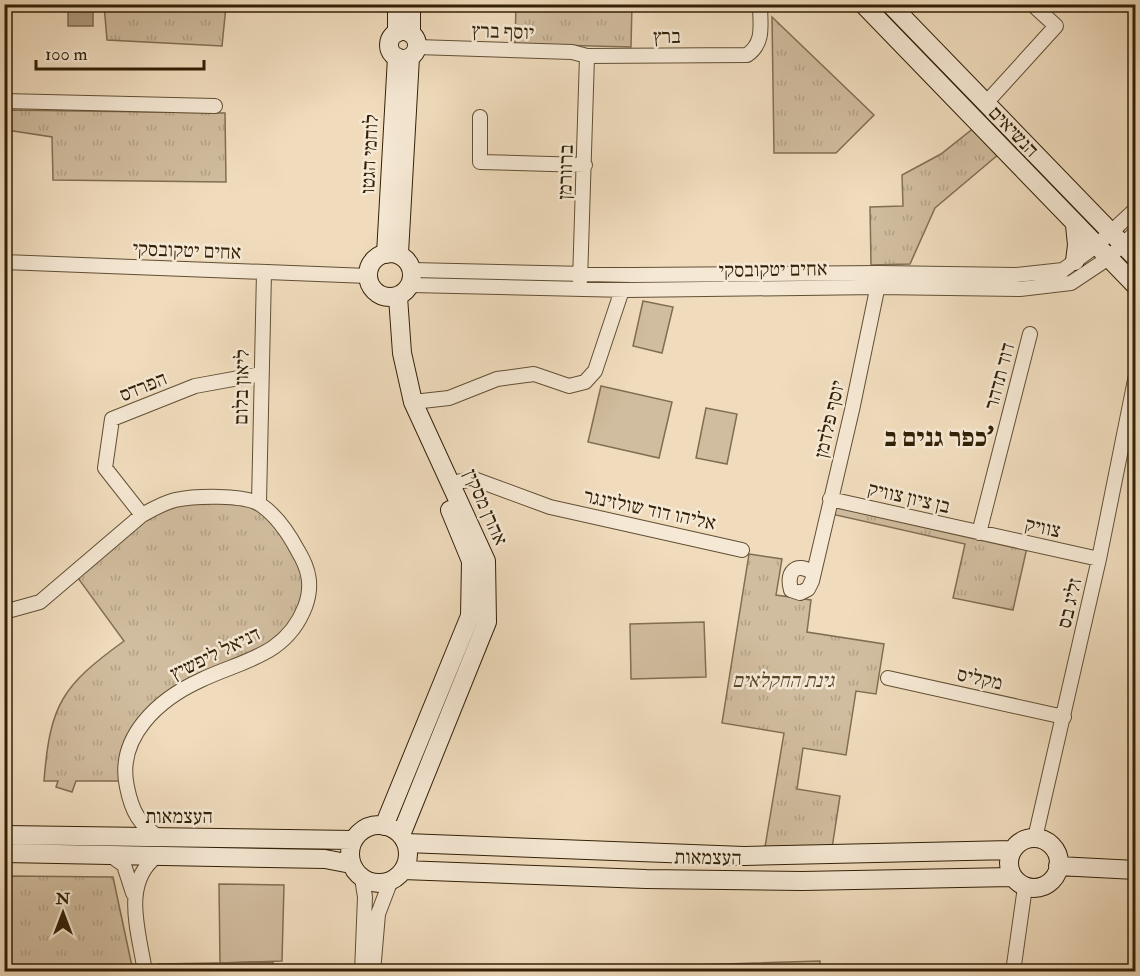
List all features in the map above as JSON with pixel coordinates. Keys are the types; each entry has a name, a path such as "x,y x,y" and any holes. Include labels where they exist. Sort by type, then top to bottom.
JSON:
{"main road":[{"name":"לוחמי הגטו","path":"397,4 406,46"},
{"name":"לוחמי הגטו","path":"392,253 411,4"},
{"name":"הנשיאים","path":"863,4 1075,225 1114,248"},
{"name":"הנשיאים","path":"890,4 986,104 1114,248 1136,286"},
{"path":"1075,225 1077,245 1075,261"},
{"path":"392,253 402,287 376,292 368,276 373,262 392,253"},
{"name":"אהרן מסקין","path":"402,287 402,353 414,402 486,561 486,622 403,839"},
{"name":"אהרן מסקין","path":"384,826 470,616 471,561 408,418 394,358 402,287"},
{"path":"384,826 403,839 407,861 397,875 379,884 356,871 349,856 353,840 366,828 384,826"},
{"name":"העצמאות","path":"4,835 325,859 356,871"},
{"path":"1035,838 1051,845 1056,852 1058,866 1049,883 1041,887 1019,882 1008,862 1012,850 1020,842 1035,838"},
{"name":"העצמאות","path":"403,839 744,856 1012,850"},
{"name":"העצמאות","path":"4,853 109,854 160,848 353,840"},
{"path":"1058,866 1136,870"},
{"name":"העצמאות","path":"397,875 1019,882"}],"street":[{"name":"ברץ","path":"587,56 747,55 760,41 760,4"},
{"path":"986,104 1056,26 1032,4"},
{"name":"יוסף ברץ","path":"406,46 572,52 587,56"},
{"name":"ברוורמן","path":"579,289 587,56"},
{"path":"4,101 215,106"},
{"path":"480,117 480,162 585,165"},
{"path":"1114,248 1136,209"},
{"path":"1114,248 1136,232"},
{"name":"אחים יטקובסקי","path":"402,287 581,272 632,275 879,273 1016,275 1063,270 1075,261 1114,248"},
{"name":"אחים יטקובסקי","path":"402,287 622,290 879,287 1020,289 1071,283 1114,248"},
{"name":"אחים יטקובסקי","path":"4,262 368,276"},
{"name":"ליאון בלום","path":"259,503 264,272"},
{"name":"יוסף פלדמן","path":"813,573 879,287 879,273"},
{"path":"414,402 449,398 497,379 534,374 569,386 585,382 595,371 622,290"},
{"name":"דוד תדהר","path":"979,533 1030,334"},
{"name":"הפרדס","path":"142,515 105,468 112,419 195,386 261,374"},
{"name":"זליג בס","path":"1035,838 1100,559 1136,375"},
{"name":"אליהו דוד שולזינגר","path":"451,483 474,479 550,507 742,550"},
{"path":"4,612 40,602 142,515 159,506 176,500 216,497 259,503"},
{"name":"בן ציון צוויק","path":"830,499 979,533"},
{"name":"דניאל ליפשיץ","path":"160,848 132,811 126,781 124,768 128,748 139,727 165,700 201,679 257,658 283,640 296,624 311,587 301,555 289,534 259,503"},
{"name":"צוויק","path":"979,533 1100,559"},
{"name":"מקליס","path":"888,678 1064,717"},
{"path":"145,972 136,904 136,884 139,875 160,848"},
{"path":"109,854 124,865 136,904"},
{"path":"356,871 365,897 362,972"},
{"path":"373,972 378,914 397,875"},
{"path":"1013,972 1019,882"}],"green space":[{"path":"104,5 226,6 222,46 107,40"},
{"path":"516,5 632,5 631,47 515,44"},
{"path":"772,17 874,115 836,153 774,153"},
{"path":"6,110 225,113 226,182 53,180 52,137 7,130"},
{"path":"975,127 999,154 935,208 910,264 871,265 870,207 903,206 902,175 941,154"},
{"path":"643,301 673,307 662,353 633,346"},
{"path":"601,386 672,402 659,458 588,442"},
{"path":"706,408 737,414 727,464 696,458"},
{"path":"238,499 275,517 311,581 283,640 201,679 139,727 126,781 76,781 72,792 56,787 58,781 44,781 50,733 63,699 86,671 124,641 75,574 159,505"},
{"path":"830,499 1028,543 1013,610 953,598 965,544 827,513"},
{"name":"גינת החקלאים","path":"749,554 782,559 776,595 811,600 807,632 884,644 876,694 856,691 846,755 803,748 797,789 840,796 832,848 765,847 784,733 722,723"},
{"path":"704,622 706,677 631,679 630,624"},
{"path":"5,876 113,877 133,971 5,971"},
{"path":"219,884 284,885 282,961 220,963"},
{"path":"820,961 821,972 503,971"},
{"path":"273,962 274,971 159,971 158,964"}],"shaded area":[{"path":"68,10 93,10 93,26 68,26"}],"district":[{"name":"כפר גנים ב'","path":"939,437"}]}
